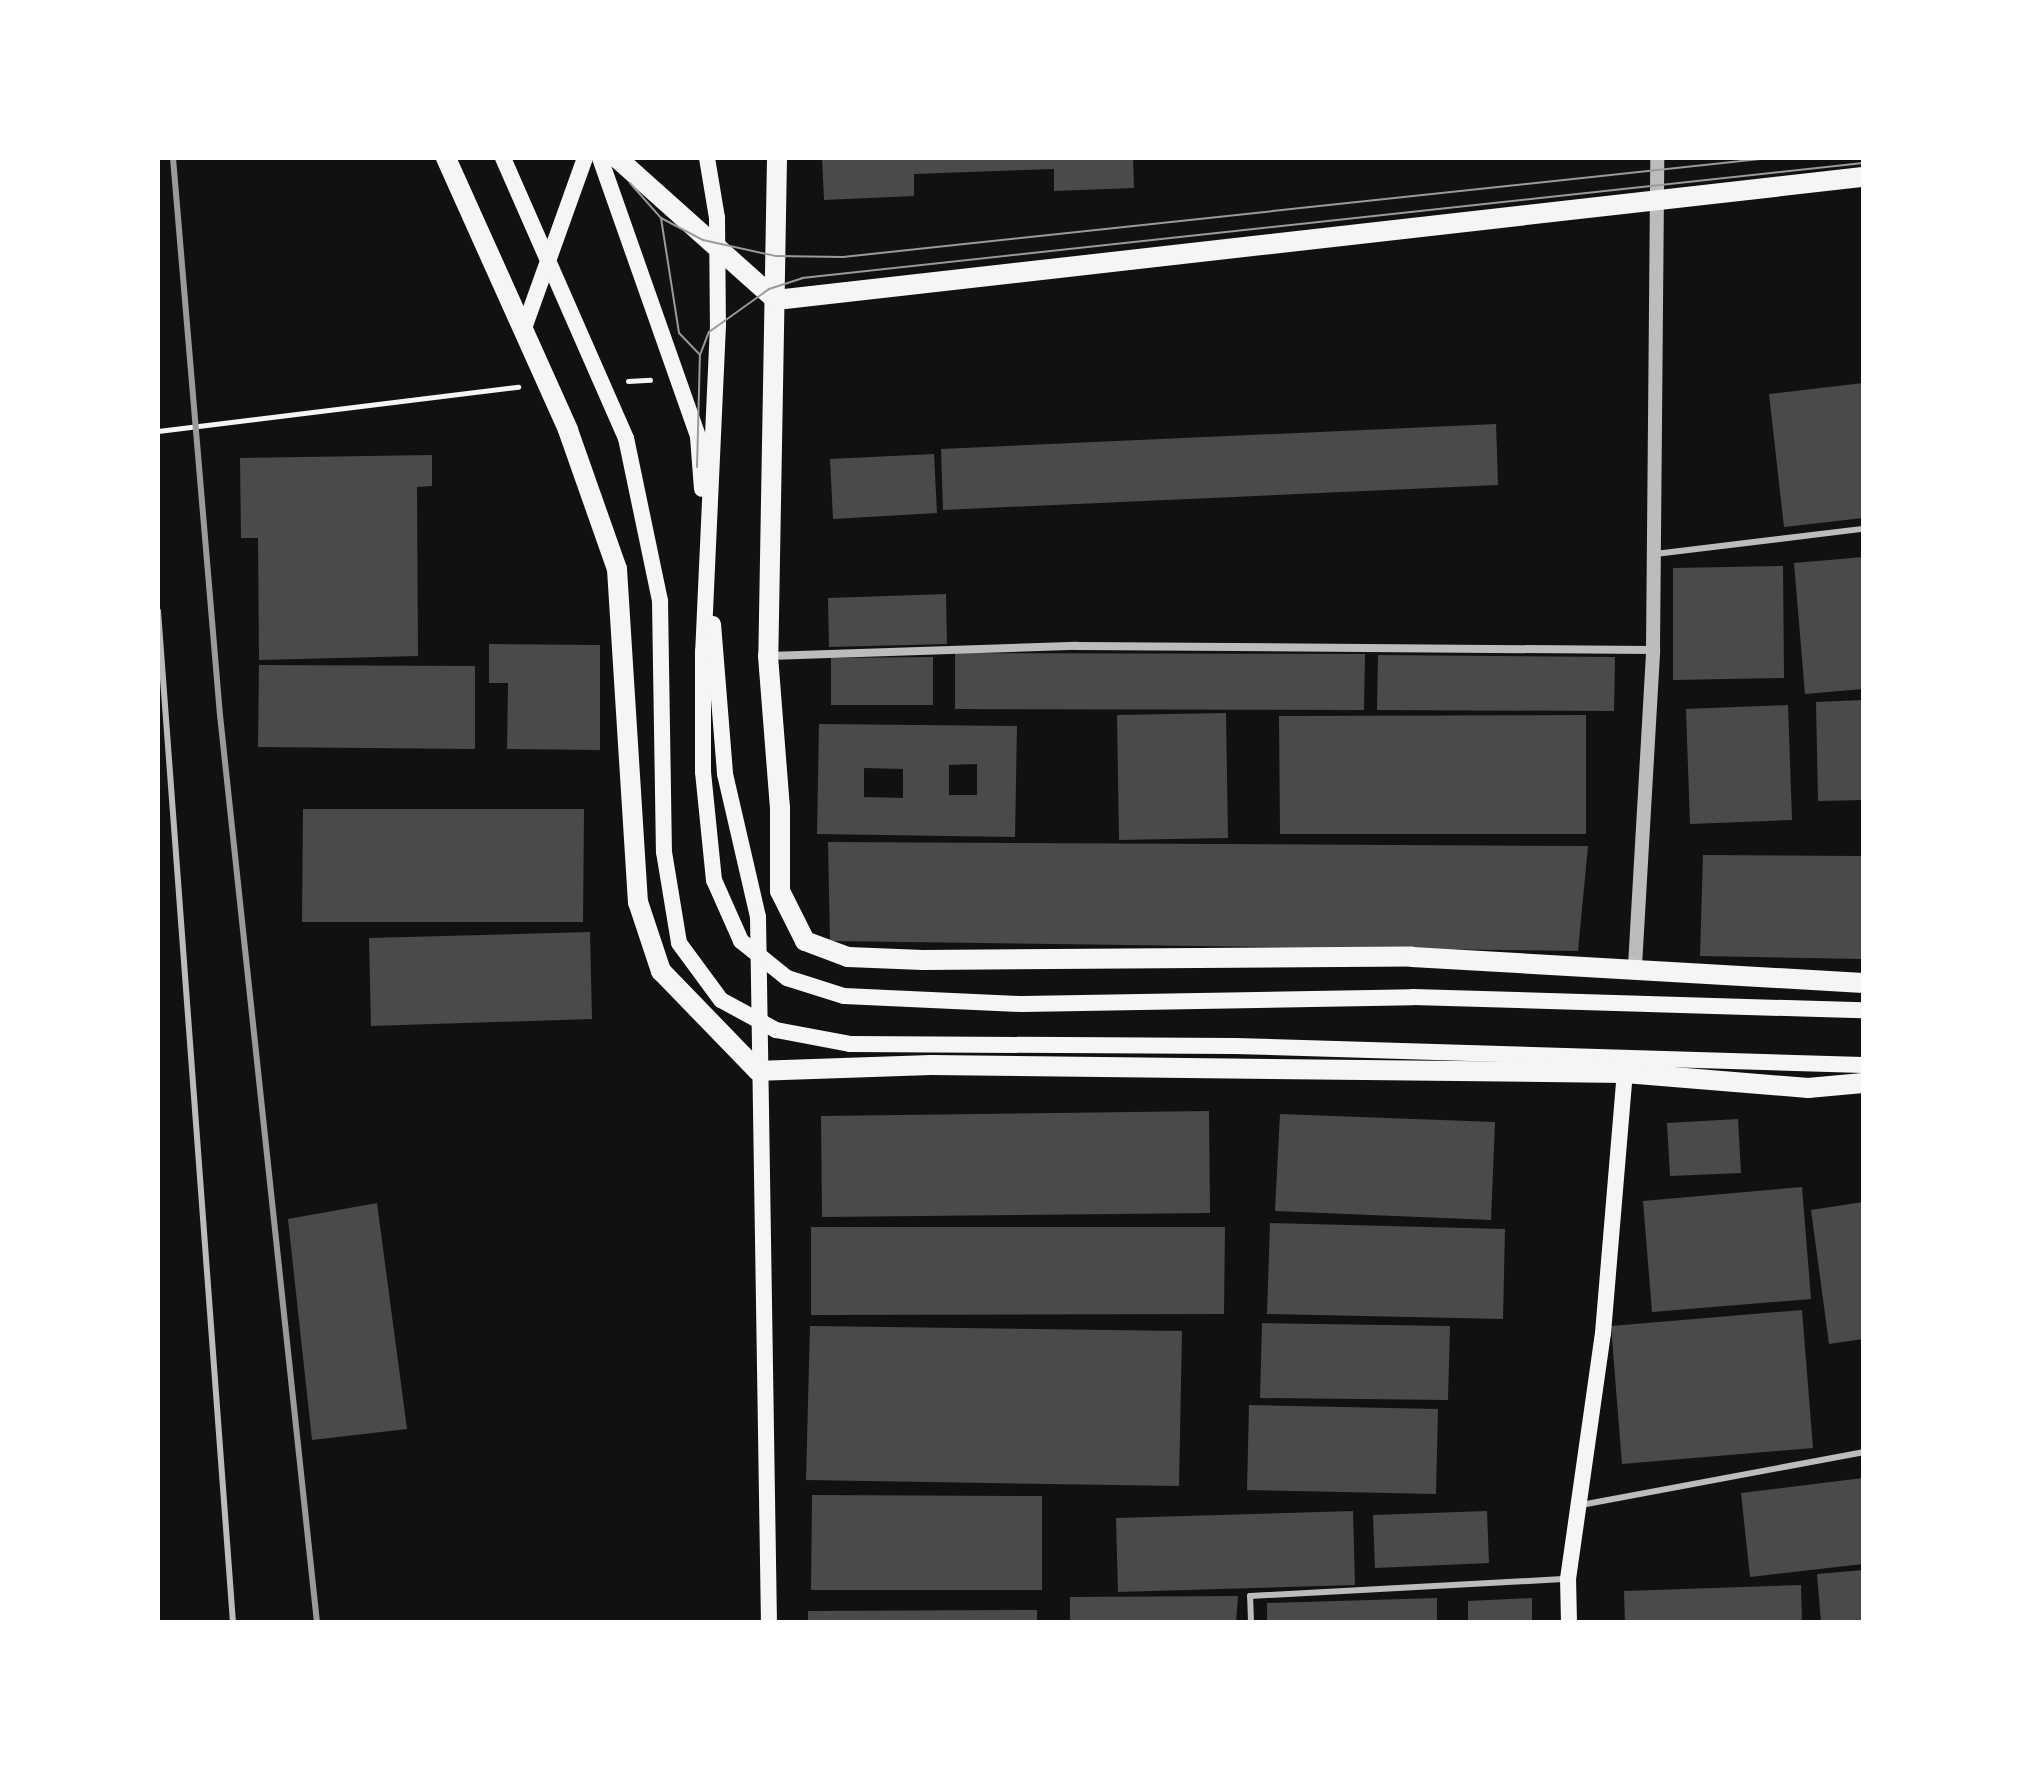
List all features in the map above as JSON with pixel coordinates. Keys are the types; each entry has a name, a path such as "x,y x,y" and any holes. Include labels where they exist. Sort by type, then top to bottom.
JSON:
{"main road":[{"path":"446,158 546,384 617,569 638,902 661,971 758,1071 931,1065 1625,1073 1808,1088 1863,1083"},
{"path":"503,158 626,438 660,601 664,852 679,943 721,1000 776,1030 850,1044 1235,1046 1863,1065"},
{"path":"523,331 585,158"},
{"path":"600,158 698,437 725,774 758,917 758,1071 771,1486 769,1622"},
{"path":"617,158 776,300 1863,177"},
{"path":"707,158 717,218 718,325 703,651 703,772 714,880 741,941 787,978 844,996 1023,1004 1413,997 1863,1010"},
{"path":"777,158 768,656 780,807 780,891 805,941 848,957 1412,957 1635,966 1863,983"},
{"path":"1569,1622 1568,1579 1581,1505 1603,1333 1625,1073"}],"street":[{"path":"1635,966 1653,650 1651,554 1660,200 1657,158"},
{"path":"768,656 1077,646 1653,650"}],"lane":[{"path":"1651,554 1863,529"},
{"path":"158,611 233,1622"},
{"path":"1581,1505 1863,1452"},
{"path":"1251,1622 1250,1596 1568,1579"}],"path":[{"path":"619,381 678,380"},
{"path":"158,431 290,418 546,384"}],"building":[{"path":"822,158 1133,158 1134,188 1054,191 1054,169 914,174 914,196 824,200"},
{"path":"1863,383 1863,518 1784,527 1769,394"},
{"path":"1496,424 1498,485 943,510 941,449"},
{"path":"934,454 937,513 833,519 830,459"},
{"path":"432,455 432,486 417,487 418,656 259,660 258,538 241,538 240,458"},
{"path":"1863,557 1863,689 1805,694 1794,563"},
{"path":"1783,566 1784,678 1673,680 1673,568"},
{"path":"946,594 947,644 829,647 828,598"},
{"path":"489,644 600,645 600,750 507,749 508,683 489,683"},
{"path":"955,653 1365,654 1364,710 955,709"},
{"path":"1378,655 1615,657 1614,711 1377,710"},
{"path":"933,657 933,705 831,705 831,658"},
{"path":"259,665 475,666 475,749 258,747"},
{"path":"1863,700 1863,800 1818,801 1816,702"},
{"path":"1788,705 1792,820 1690,824 1686,709"},
{"path":"1226,713 1228,838 1119,840 1117,715"},
{"path":"1586,715 1586,834 1280,834 1279,716"},
{"path":"819,724 1017,726 1015,837 817,834","holes":["977,764 977,795 949,795 949,765","864,768 903,769 903,798 864,797"]},
{"path":"303,809 584,809 583,922 302,922"},
{"path":"828,842 1588,846 1578,951 830,941"},
{"path":"1703,855 1863,856 1863,959 1700,956"},
{"path":"590,932 592,1019 371,1026 369,938"},
{"path":"1209,1111 1210,1213 822,1217 821,1116"},
{"path":"1280,1114 1495,1122 1491,1220 1275,1211"},
{"path":"1738,1119 1741,1173 1670,1176 1667,1123"},
{"path":"1802,1187 1811,1299 1652,1312 1643,1201"},
{"path":"1863,1202 1863,1339 1829,1344 1811,1210"},
{"path":"377,1203 407,1429 312,1440 288,1219"},
{"path":"1270,1223 1505,1229 1503,1319 1267,1314"},
{"path":"811,1227 1225,1227 1224,1314 811,1315"},
{"path":"1802,1310 1813,1448 1622,1464 1611,1326"},
{"path":"1262,1323 1450,1326 1448,1400 1260,1398"},
{"path":"810,1326 1182,1331 1179,1486 806,1480"},
{"path":"1249,1405 1438,1409 1436,1494 1247,1490"},
{"path":"1863,1478 1863,1564 1750,1577 1741,1493"},
{"path":"812,1495 1042,1496 1042,1590 811,1590"},
{"path":"1353,1511 1355,1585 1118,1592 1116,1518"},
{"path":"1487,1511 1489,1563 1375,1568 1373,1515"},
{"path":"1863,1570 1863,1622 1821,1622 1817,1574"},
{"path":"1801,1585 1802,1622 1625,1622 1624,1591"},
{"path":"1238,1596 1236,1622 1070,1622 1070,1597"},
{"path":"1437,1598 1437,1622 1267,1622 1267,1603"},
{"path":"1532,1598 1532,1622 1468,1622 1468,1601"},
{"path":"1037,1610 1037,1622 808,1622 808,1611"}],"tram line":[{"path":"630,183 661,218 703,240 776,256 843,257 1770,158"},
{"path":"697,467 700,355 709,332 769,289 802,278 1863,163"},
{"path":"661,218 679,333 700,355"}],"railway":[{"path":"173,158 220,715 317,1622"}]}
